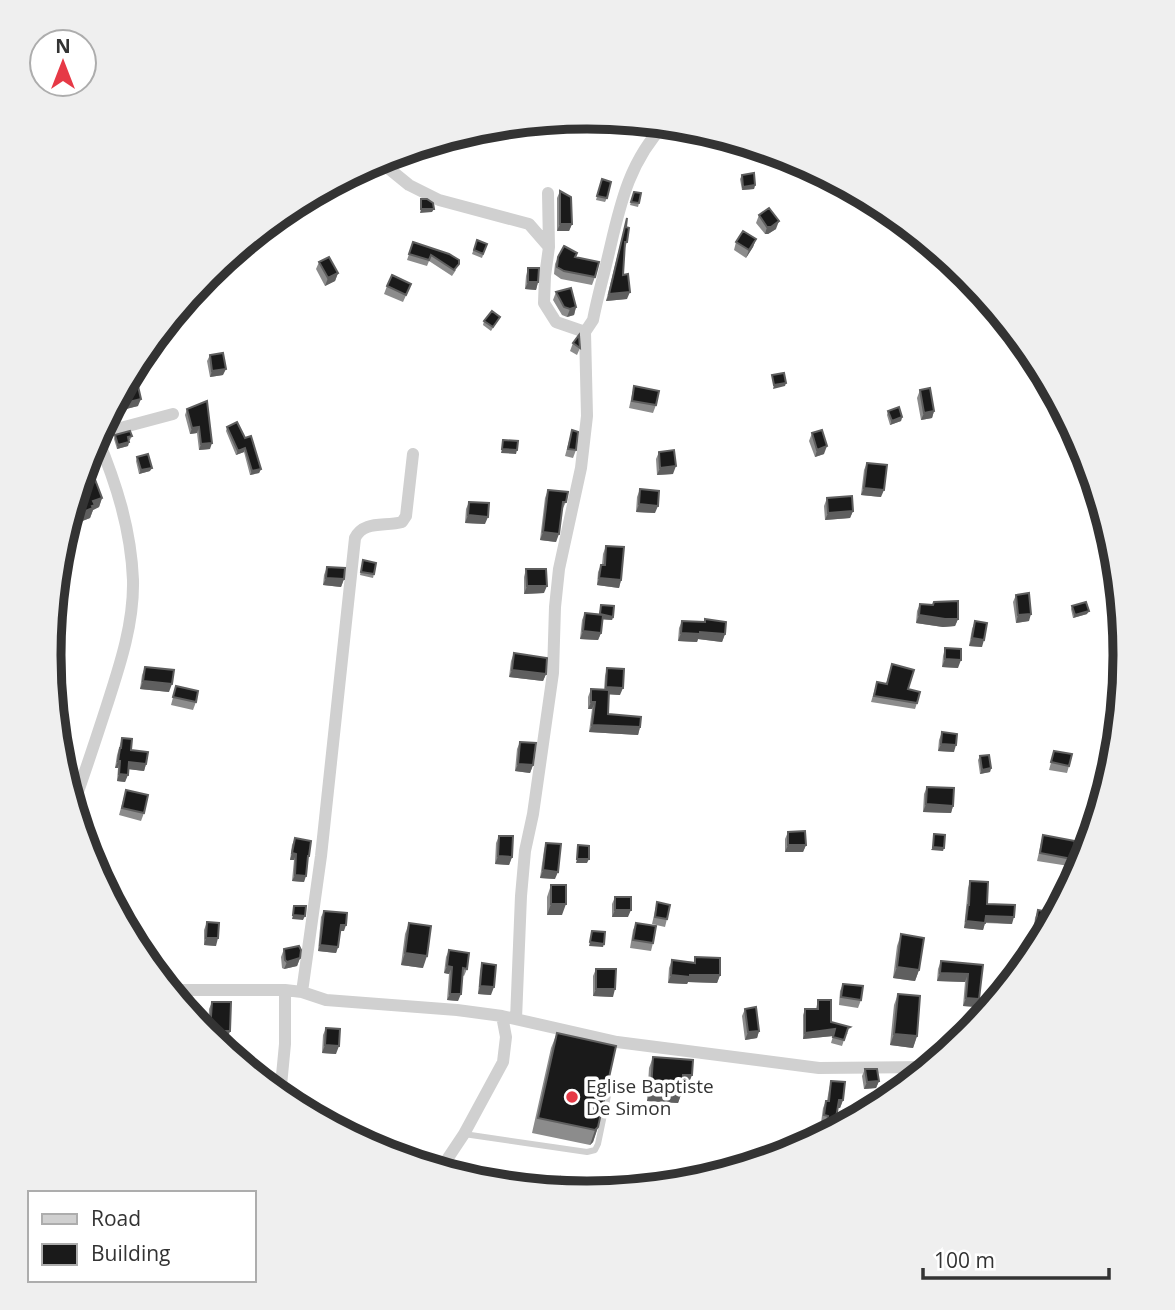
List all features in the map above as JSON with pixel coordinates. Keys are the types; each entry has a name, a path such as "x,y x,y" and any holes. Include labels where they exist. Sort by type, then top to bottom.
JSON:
{"street":[{"path":"516,1019 525,851 554,673 559,569 581,468 587,416 585,332 593,320 621,200 635,167 657,133"},
{"path":"388,168 409,185 439,200 530,224 549,247"},
{"path":"548,193 549,247 544,303 556,322 585,332"},
{"path":"112,431 173,414"},
{"path":"79,789 121,663 129,625 133,582 121,503 103,450"},
{"path":"302,992 321,856 355,538 358,531 367,526 402,523 406,516 412,454"},
{"path":"182,990 285,990 326,1000 457,1010 502,1016 617,1042 819,1068 915,1067"},
{"path":"281,1083 285,1044 285,990"},
{"path":"446,1161 464,1134 503,1062 506,1037 502,1016"}],"lane":[{"path":"464,1134 587,1152 595,1150 610,1086"}],"building":[{"path":"754,173 755,185 743,187 742,175"},
{"path":"602,179 611,182 607,198 597,196"},
{"path":"560,191 571,197 572,224 560,224"},
{"path":"634,192 641,193 639,203 631,202"},
{"path":"421,199 433,203 434,209 421,209"},
{"path":"769,208 779,221 767,227 759,215"},
{"path":"627,218 626,227 629,228 625,242 623,275 628,274 630,292 609,294"},
{"path":"743,231 756,239 749,250 736,242"},
{"path":"477,240 487,244 483,254 474,250"},
{"path":"413,242 449,254 459,260 459,264 454,270 431,255 429,260 409,254"},
{"path":"564,246 577,253 575,257 599,262 595,277 557,267 558,257"},
{"path":"329,257 338,273 328,278 319,262"},
{"path":"528,268 539,268 538,282 528,282"},
{"path":"392,275 411,284 406,295 387,286"},
{"path":"571,288 576,307 570,309 564,307 556,292"},
{"path":"492,311 500,317 493,327 484,321"},
{"path":"579,335 580,348 573,343"},
{"path":"223,353 226,369 212,371 210,355"},
{"path":"784,373 786,383 774,385 772,375"},
{"path":"138,386 141,399 126,403 132,392"},
{"path":"634,386 659,391 656,405 632,401"},
{"path":"930,388 934,411 924,413 920,390"},
{"path":"207,401 212,443 201,444 199,427 192,428 187,409"},
{"path":"899,407 902,417 892,421 888,411"},
{"path":"237,422 245,438 251,436 261,469 252,471 245,448 238,451 227,427"},
{"path":"572,430 578,432 576,450 568,449"},
{"path":"822,430 827,446 817,450 812,433"},
{"path":"130,431 132,436 128,437 129,442 118,445 115,435"},
{"path":"503,440 518,441 517,450 502,449"},
{"path":"674,450 676,466 660,468 659,452"},
{"path":"148,454 152,468 141,470 137,457"},
{"path":"867,463 887,465 884,490 864,488"},
{"path":"93,475 102,498 93,501 93,508 81,513"},
{"path":"640,489 659,491 658,506 639,504"},
{"path":"548,490 568,492 566,502 563,502 559,534 543,532"},
{"path":"852,496 853,511 828,513 827,498"},
{"path":"469,502 489,503 488,517 468,515"},
{"path":"606,546 624,547 621,580 599,578 601,565 605,565"},
{"path":"363,560 376,563 374,574 361,572"},
{"path":"327,567 345,568 344,579 326,578"},
{"path":"526,569 546,569 547,586 527,586"},
{"path":"1029,593 1031,614 1018,615 1016,595"},
{"path":"958,601 958,619 919,615 920,604"},
{"path":"1086,602 1089,611 1075,615 1072,606"},
{"path":"601,605 614,606 613,617 600,614"},
{"path":"585,613 603,615 601,633 583,631"},
{"path":"705,619 726,622 725,634 681,633 682,621 705,622"},
{"path":"975,621 987,623 984,640 972,638"},
{"path":"945,648 961,649 961,660 945,659"},
{"path":"514,653 547,658 546,674 512,670"},
{"path":"892,664 914,670 908,689 920,692 917,703 874,696 877,682 887,684"},
{"path":"145,667 174,670 172,684 143,681"},
{"path":"607,668 624,669 623,688 606,687"},
{"path":"176,686 198,691 196,702 173,697"},
{"path":"591,689 609,690 608,714 641,717 640,727 592,725 595,702 591,702"},
{"path":"942,732 957,734 956,745 941,744"},
{"path":"122,738 132,739 131,750 148,752 146,764 129,762 128,775 119,774"},
{"path":"520,742 536,743 533,765 518,764"},
{"path":"1054,751 1072,754 1069,766 1051,762"},
{"path":"989,755 991,768 982,770 980,756"},
{"path":"927,787 954,788 953,806 926,804"},
{"path":"126,790 148,795 144,813 122,808"},
{"path":"805,831 806,845 788,845 788,832"},
{"path":"934,834 945,835 944,848 933,847"},
{"path":"1043,835 1075,841 1072,859 1040,853"},
{"path":"499,836 513,836 512,857 498,856"},
{"path":"295,838 311,841 306,876 295,875 296,854 292,853"},
{"path":"546,843 561,844 558,872 543,870"},
{"path":"578,845 589,846 589,859 577,859"},
{"path":"970,881 988,882 987,904 1015,905 1014,917 986,916 985,923 966,921"},
{"path":"551,885 566,885 566,904 551,904"},
{"path":"615,897 631,897 631,910 615,910"},
{"path":"657,902 670,905 667,919 655,917"},
{"path":"294,906 306,906 305,916 293,915"},
{"path":"1038,910 1046,912 1037,927 1035,927"},
{"path":"324,911 347,913 346,925 341,925 338,947 320,945"},
{"path":"207,922 219,923 218,938 206,938"},
{"path":"409,923 431,926 427,956 405,953"},
{"path":"636,923 656,926 653,943 633,940"},
{"path":"592,931 605,932 604,944 590,942"},
{"path":"901,934 924,938 919,970 897,967"},
{"path":"299,946 300,958 287,962 284,949"},
{"path":"449,950 469,953 467,969 463,968 461,994 450,994 452,967 447,966"},
{"path":"695,957 720,958 720,975 671,975 672,960 695,963"},
{"path":"941,961 983,965 979,999 966,998 968,974 940,973"},
{"path":"482,963 496,965 494,987 480,986"},
{"path":"596,969 616,969 615,989 596,989"},
{"path":"843,984 863,986 861,1000 841,997"},
{"path":"898,994 920,996 917,1036 894,1034"},
{"path":"818,1000 831,1000 831,1022 850,1027 844,1040 833,1037 835,1029 805,1033 805,1009 818,1009"},
{"path":"212,1002 231,1002 230,1031 219,1031 211,1022"},
{"path":"756,1007 759,1031 748,1032 745,1009"},
{"path":"326,1028 340,1029 339,1046 325,1045"},
{"name":"Eglise Baptiste De Simon","path":"557,1033 616,1046 598,1127 595,1130 538,1118"},
{"path":"653,1057 693,1060 692,1075 683,1075 682,1092 651,1090"},
{"path":"865,1069 877,1069 879,1081 867,1082"},
{"path":"831,1081 845,1082 843,1100 839,1100 836,1119 828,1123 828,1116 824,1115 826,1101 829,1101"}],"place":[{"name":"Eglise Baptiste De Simon","path":"572,1097"}]}
